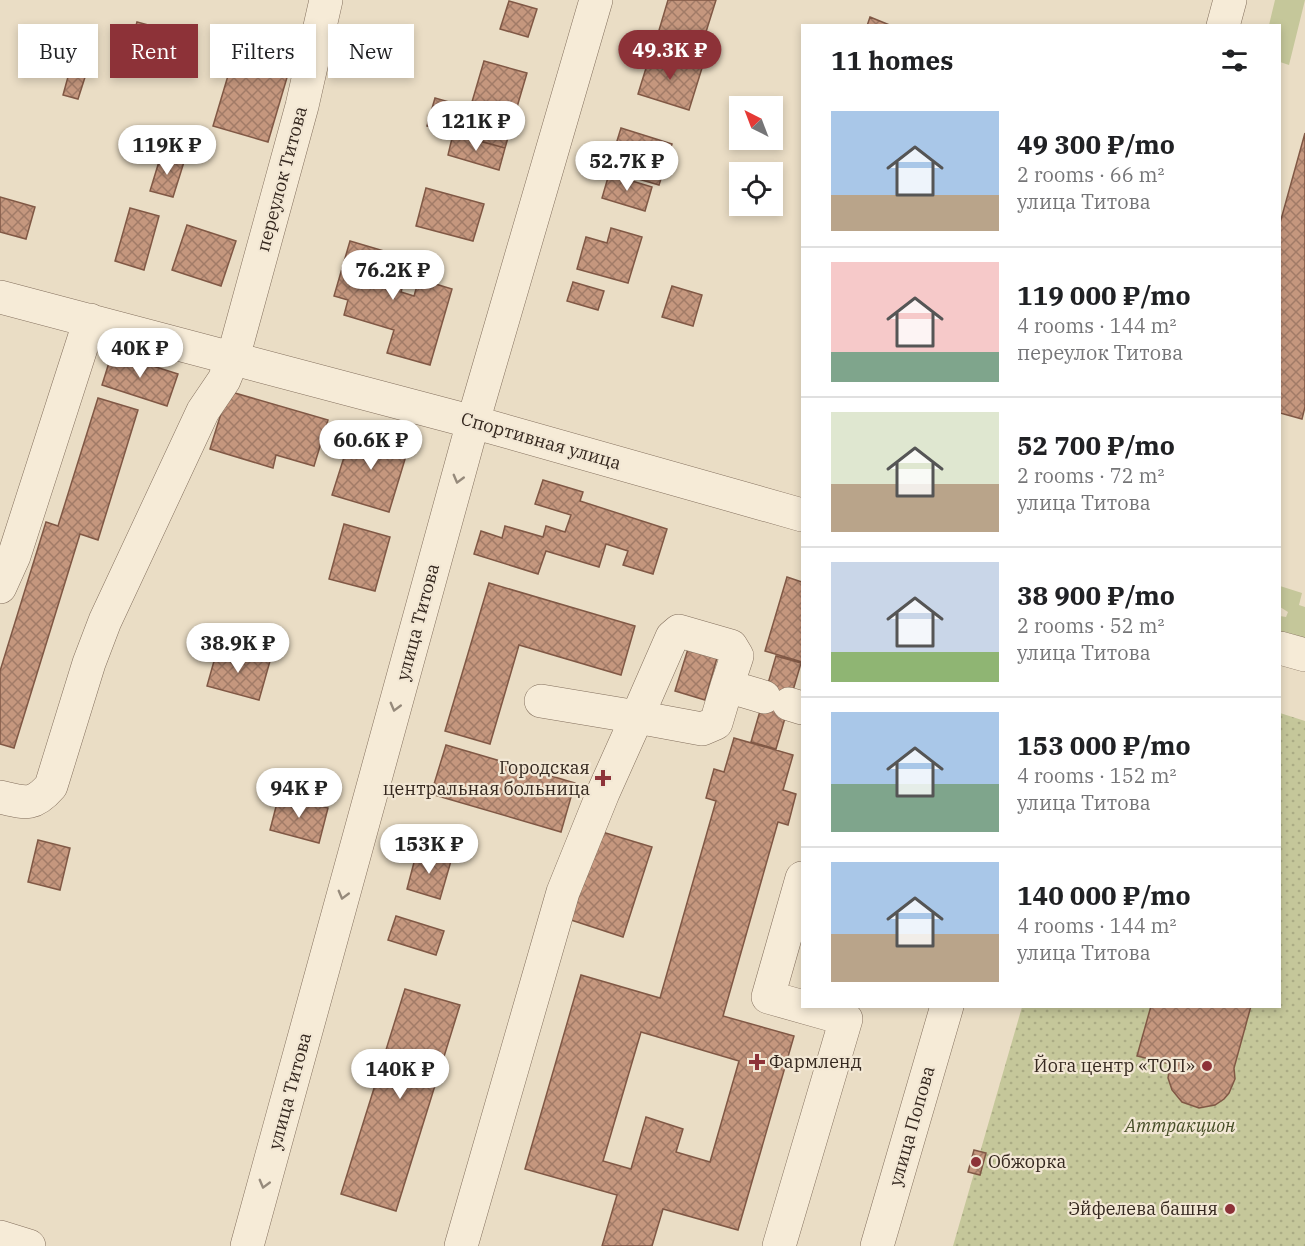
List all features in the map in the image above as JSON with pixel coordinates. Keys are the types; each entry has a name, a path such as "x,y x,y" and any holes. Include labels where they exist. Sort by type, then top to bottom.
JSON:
{"street":[{"name":"переулок Титова","path":"0,797 24,803 33,802 44,795 51,786 89,663 105,621 203,411 224,380 233,358 302,106 326,0"},
{"name":"улица Титова","path":"247,1246 473,422 596,0"},
{"path":"1224,24 1230,0"},
{"name":"Спортивная улица","path":"0,297 473,422 801,514"},
{"path":"0,587 14,556 90,320"},
{"path":"461,1246 563,892 603,794 638,717 672,637 679,631 731,646 736,656 716,723 702,729 638,717 541,701"},
{"path":"1281,648 1305,655"},
{"path":"727,686 785,703"},
{"path":"801,882 768,997 801,1006"},
{"path":"779,1246 846,1018 809,1008"},
{"name":"улица Попова","path":"877,1246 946,1008"},
{"path":"0,1237 29,1246"}],"green space":[{"path":"1275,0 1305,0 1289,65 1281,62 1281,24 1269,24"},
{"path":"1281,586 1302,593 1299,605 1305,607 1305,640 1281,632 1281,616 1286,617 1288,612 1281,608"},
{"name":"Аттракцион","path":"1281,713 1305,721 1305,1246 953,1246 1022,1008 1281,1008"}],"building":[{"path":"668,0 716,0 700,51 657,37"},
{"path":"509,1 537,9 528,37 500,29"},
{"path":"870,17 887,24 868,24"},
{"path":"651,52 702,68 689,110 638,94"},
{"path":"484,61 527,73 505,148 462,136"},
{"path":"68,78 85,78 78,99 63,95"},
{"path":"227,78 287,78 268,142 213,126"},
{"path":"435,98 470,108 462,136 427,126"},
{"path":"621,128 672,144 659,185 608,170"},
{"path":"1305,133 1305,407 1302,419 1281,413 1281,219"},
{"path":"453,134 505,148 499,170 448,155"},
{"path":"161,155 184,162 173,197 150,191"},
{"path":"609,174 652,187 645,211 602,198"},
{"path":"426,188 484,204 473,241 416,226"},
{"path":"0,197 35,207 26,239 0,232"},
{"path":"130,208 159,216 144,270 115,261"},
{"path":"187,225 236,241 221,286 172,270"},
{"path":"611,228 642,237 628,283 577,269 586,237 607,243"},
{"path":"350,241 411,259 401,292 414,296 419,279 452,289 430,365 387,353 394,330 344,315 348,300 334,296"},
{"path":"573,282 604,291 598,310 567,301"},
{"path":"672,286 702,295 693,326 662,317"},
{"path":"112,353 178,374 167,406 102,385"},
{"path":"228,391 328,420 314,466 276,455 273,468 210,449"},
{"path":"98,398 138,410 98,540 80,534 14,748 0,744 0,671 46,522 58,526"},
{"path":"353,429 409,446 389,512 332,495"},
{"path":"543,480 583,492 580,501 667,529 653,574 623,565 628,551 606,544 599,567 546,551 538,574 474,554 481,531 502,538 505,526 543,537 546,526 565,532 571,515 535,504"},
{"path":"344,524 390,537 375,591 329,579"},
{"path":"787,577 801,582 801,662 765,651"},
{"path":"489,583 635,626 621,675 519,645 490,744 445,731"},
{"path":"218,647 270,661 259,700 207,686"},
{"path":"688,649 717,658 705,700 675,691"},
{"path":"776,656 801,663 776,749 751,742"},
{"path":"734,738 793,755 783,790 796,794 788,825 778,822 723,1016 794,1036 738,1230 663,1209 652,1246 602,1246 617,1195 525,1169 581,975 660,998 716,801 706,798 714,769 724,772","holes":["641,1032 739,1061 710,1162 676,1152 683,1129 646,1117 631,1169 603,1161"]},
{"path":"446,745 575,783 561,832 431,794"},
{"path":"279,795 328,808 319,843 270,830"},
{"path":"599,831 652,847 623,937 571,920"},
{"path":"38,840 70,848 60,890 28,882"},
{"path":"417,851 451,861 440,899 407,889"},
{"path":"396,916 444,931 436,955 388,940"},
{"path":"405,989 460,1005 396,1211 341,1194"},
{"path":"1150,1008 1250,1008 1234,1068 1235,1079 1229,1093 1215,1105 1199,1108 1182,1102 1172,1090 1168,1078 1170,1064 1137,1056"},
{"path":"974,1150 986,1153 980,1175 968,1172"}],"place":[{"name":"Городская центральная больница","path":"603,778"},
{"name":"Фармленд","path":"757,1062"},
{"name":"Йога центр «ТОП»","path":"1207,1066"},
{"name":"Обжорка","path":"976,1162"},
{"name":"Эйфелева башня","path":"1230,1209"}]}
